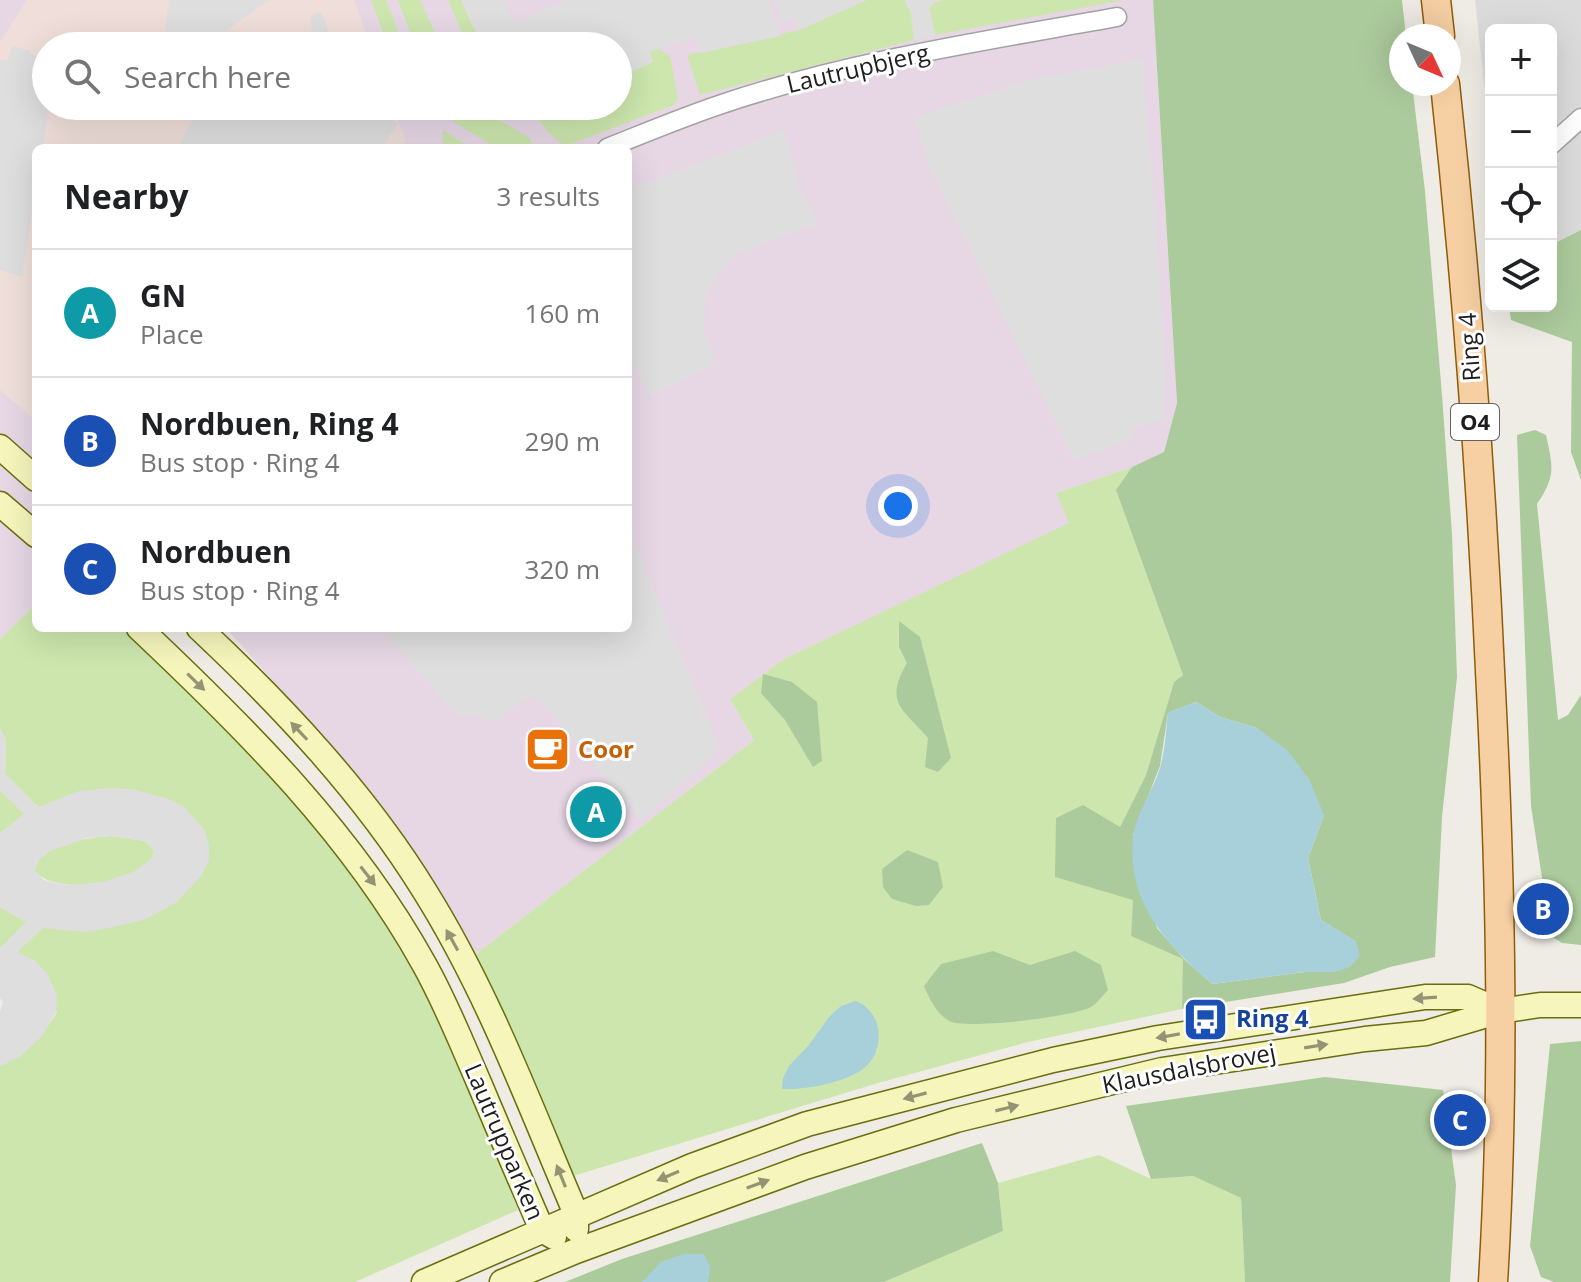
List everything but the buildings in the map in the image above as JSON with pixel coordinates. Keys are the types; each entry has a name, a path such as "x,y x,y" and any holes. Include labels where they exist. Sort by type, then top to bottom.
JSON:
{"main road":[{"path":"1436,0 1439,24"},
{"name":"Ring 4","path":"1446,96 1463,248 1486,575 1497,816 1500,1011 1493,1282"}],"street":[{"name":"Lautrupbjerg","path":"617,144 724,103 795,83 930,51 1117,17"},
{"path":"1557,140 1581,118"},
{"path":"0,447 32,475"},
{"path":"0,504 32,532"},
{"name":"Lautrupparken","path":"143,632 232,716 323,818 380,892 425,964 451,1017 542,1230 576,1251"},
{"name":"Lautrupparken","path":"203,632 241,668 332,767 377,822 424,889 505,1041 576,1214 576,1251"},
{"name":"Klausdalsbrovej","path":"424,1282 692,1166 807,1124 1053,1060 1158,1038 1425,997 1468,997 1500,1011"},
{"path":"1500,1011 1540,1005 1581,1005"},
{"name":"Klausdalsbrovej","path":"502,1282 576,1251 805,1167 956,1120 1162,1070 1365,1039 1426,1033 1500,1011"}],"shaded area":[{"path":"0,0 1153,0 1177,403 1164,452 1132,467 1056,493 1070,523 784,659 730,699 754,740 472,957 329,745 230,632 632,632 632,144 32,144 32,608 0,639"},
{"path":"27,0 354,0 366,32 32,32 32,120 398,120 405,144 32,144 32,418 0,390 0,42"},
{"path":"169,0 269,0 224,32 168,32 165,28"},
{"path":"461,0 504,0 514,23 567,0 768,0 781,36 701,53 695,37 650,52 653,62 632,72 632,32 476,32"},
{"path":"774,0 867,0 799,30 793,17 781,22"},
{"path":"904,0 942,0 929,6 935,35 914,40 911,13"},
{"path":"1475,0 1581,0 1581,230 1557,242 1557,24 1485,24 1485,92"},
{"path":"320,12 328,32 313,32 310,18"},
{"path":"12,46 30,51 32,120 47,120 44,144 32,144 32,213 22,277 0,270 0,61 8,60"},
{"path":"1142,59 1166,375 1164,420 1133,428 1132,439 1074,460 930,168 915,117 1034,79"},
{"path":"192,120 393,120 398,123 385,144 180,144"},
{"path":"784,130 798,182 817,224 736,254 719,273 706,296 703,330 716,363 650,396 632,359 632,188"},
{"path":"632,538 720,749 641,820 540,700 528,696 496,721 454,713 386,634 632,632"},
{"path":"0,729 6,740 5,774 38,807 79,791 109,788 132,789 169,799 183,806 204,829 209,844 209,860 202,875 177,902 144,920 86,932 43,928 17,952 35,961 47,973 57,995 56,1012 43,1035 20,1057 0,1066 0,1012 3,1002 0,998 0,948 26,922 0,907 0,833 24,814 0,790","holes":["111,836 145,841 154,851 153,857 134,872 102,882 54,883 44,880 35,871 36,863 50,851 87,838"]}],"green space":[{"path":"371,0 386,0 399,32 383,32"},
{"path":"398,0 420,0 435,32 410,32"},
{"path":"448,0 461,0 476,32 462,32"},
{"path":"867,0 904,0 911,13 914,40 700,95 687,55 799,30"},
{"path":"942,0 1125,0 935,35 929,6"},
{"path":"1153,0 1402,0 1405,24 1389,24 1389,96 1413,96 1425,191 1452,534 1457,677 1442,817 1435,957 1390,967 1344,983 1182,1009 1183,959 1131,936 1133,900 1055,877 1056,818 1083,805 1120,827 1146,775 1174,682 1183,675 1116,490 1132,467 1164,452 1177,403","holes":["1196,702 1220,717 1257,728 1324,815 1308,858 1321,920 1355,941 1335,972 1305,972 1212,984 1184,959 1157,928 1133,835 1160,766 1168,713"]},
{"path":"659,49 670,56 678,99 674,105 571,144 561,143 538,120 632,120 632,72 653,62 649,52"},
{"path":"452,120 499,120 529,137 532,144 490,144"},
{"path":"443,130 465,144 443,144"},
{"path":"1581,230 1581,480 1571,452 1572,342 1511,320 1510,312 1557,312 1557,242"},
{"path":"1535,430 1546,435 1551,464 1550,478 1537,504 1558,720 1568,715 1581,695 1581,945 1562,943 1551,936 1531,806 1517,435"},
{"path":"1132,467 1116,490 1183,675 1174,682 1146,775 1120,827 1133,900 1131,936 1184,959 1182,1009 1028,1042 878,1083 573,1176 472,957 754,740 730,699 784,659 1069,523 1056,493"},
{"path":"32,608 32,632 128,632 232,730 315,822 369,898 446,1027 518,1210 355,1282 0,1282 0,1066 33,1044 57,1012 35,961 16,953 43,927 64,929 118,925 163,910 187,890 209,860 38,807 5,774 6,740 0,729 0,639"},
{"path":"899,621 920,637 951,758 938,772 925,767 928,738 899,704 897,687 907,663 899,647"},
{"path":"763,674 792,682 817,702 822,761 813,767 785,720 761,693"},
{"path":"0,790 25,814 0,833"},
{"path":"111,836 145,841 154,851 153,857 130,874 95,884 60,883 46,879 35,871 38,862 54,848"},
{"path":"907,850 938,862 943,887 929,905 916,906 892,899 883,887 882,869"},
{"path":"0,907 27,922 1,948 0,948"},
{"path":"993,951 1030,965 1075,951 1101,965 1108,990 1091,1007 1063,1015 975,1024 944,1018 924,986 941,964"},
{"path":"1581,1041 1581,1282 1554,1282 1541,1277 1530,1246 1550,1044"},
{"path":"1325,1077 1443,1090 1456,1185 1450,1282 1245,1282 1241,1198 1193,1176 1151,1179 1126,1106"},
{"path":"982,1143 998,1183 1003,1231 884,1282 565,1282 622,1259"},
{"path":"1099,1155 1151,1179 1193,1176 1241,1198 1245,1282 884,1282 1003,1231 998,1183"}],"water":[{"path":"1196,702 1220,717 1257,728 1288,751 1310,781 1324,815 1308,858 1321,920 1356,941 1360,956 1350,967 1335,972 1305,972 1212,984 1179,953 1153,920 1136,883 1134,829 1160,768 1168,713"},
{"path":"855,1001 871,1013 876,1022 878,1042 871,1061 855,1074 835,1082 782,1089 789,1066 830,1016 841,1006"},
{"path":"684,1254 704,1254 710,1267 708,1282 642,1282 661,1262"}],"place":[{"name":"Coor","path":"547,750"},
{"name":"GN","path":"596,812"},
{"name":"Nordbuen, Ring 4","path":"1543,909"},
{"name":"Ring 4","path":"1205,1019"},
{"name":"Nordbuen","path":"1460,1120"}]}
